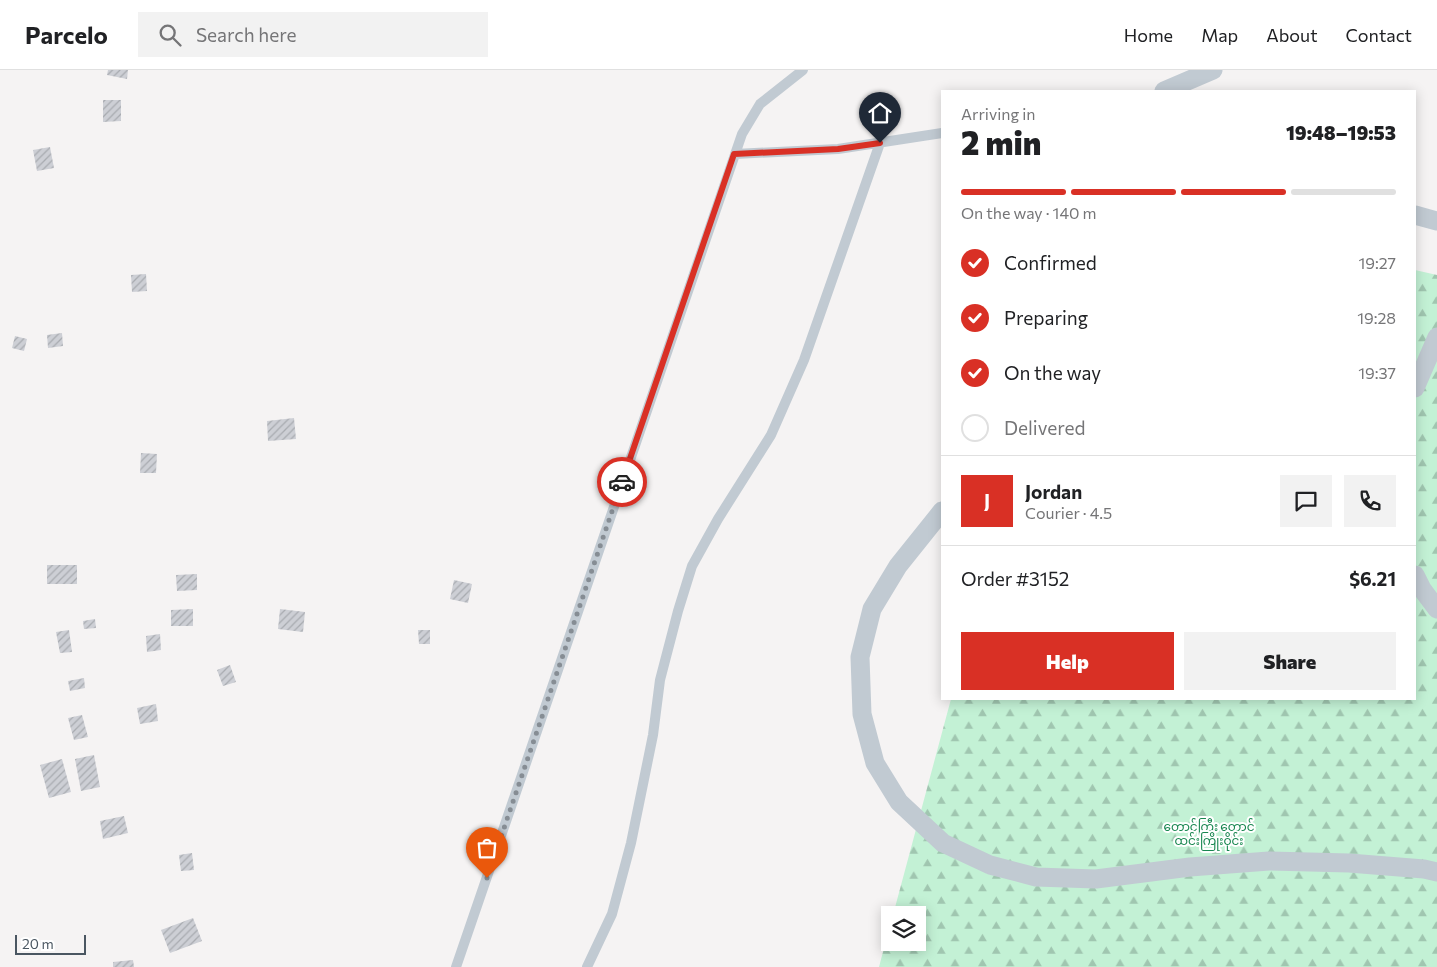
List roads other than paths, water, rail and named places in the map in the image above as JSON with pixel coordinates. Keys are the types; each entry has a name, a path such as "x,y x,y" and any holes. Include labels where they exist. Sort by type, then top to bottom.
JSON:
{"street":[{"path":"1166,90 1213,70"},
{"path":"1416,215 1437,221"},
{"path":"1416,386 1437,337"},
{"path":"941,512 898,566 872,609 860,657 862,714 874,763 899,802 943,843 990,865 1036,877 1096,879 1190,867 1269,861 1349,863 1424,869 1437,872"},
{"path":"1416,577 1422,589 1437,609"}],"lane":[{"path":"456,967 734,154 742,134 760,104 803,70"},
{"path":"734,154 838,149 941,134"},
{"path":"586,967 612,914 631,843 654,735 660,680 692,566 718,519 771,435 804,360 880,143"}],"park label":[{"name":"တောင်ကြီး တောင် ထင်းကြိုးဝိုင်း","path":"1209,833"}]}
